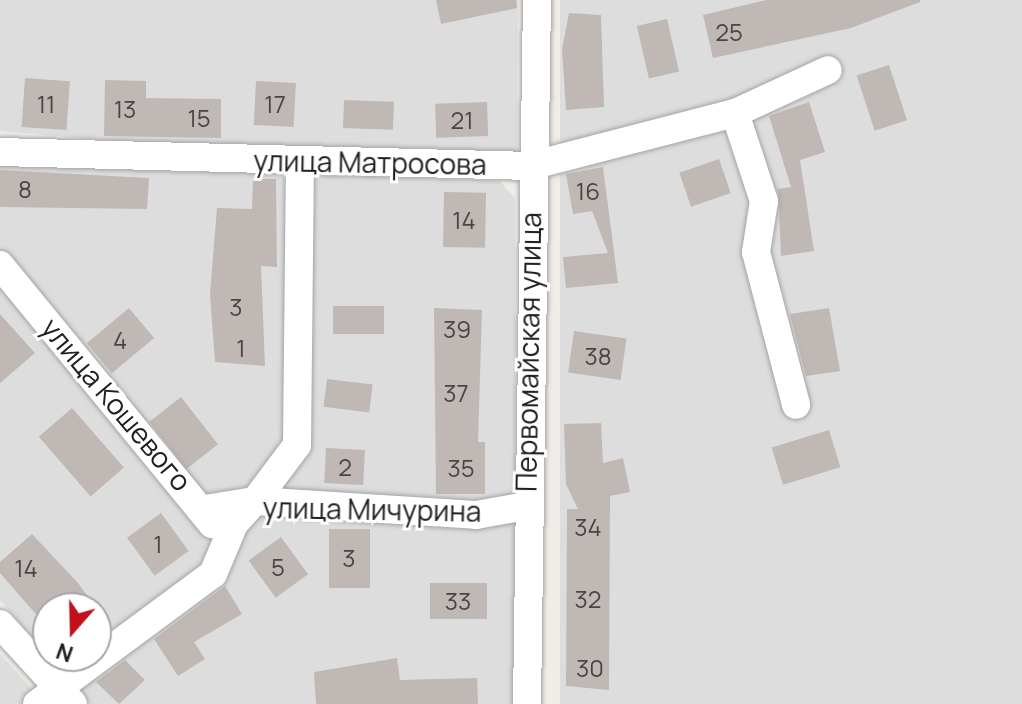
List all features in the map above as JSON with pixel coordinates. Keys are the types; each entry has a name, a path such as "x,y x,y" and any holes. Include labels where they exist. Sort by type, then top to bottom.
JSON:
{"street":[{"name":"Первомайская улица","path":"527,704 530,166 537,0"},
{"name":"улица Матросова","path":"0,152 530,166 735,113 828,70"},
{"path":"735,113 764,201 756,252 796,405"},
{"path":"205,509 255,501 297,445 300,160"},
{"name":"улица Кошевого","path":"0,265 205,509 225,550"},
{"name":"улица Мичурина","path":"56,700 213,574 255,501 476,515 526,506"},
{"path":"0,624 56,700"}],"shaded area":[{"path":"0,0 518,0 517,152 153,144 0,131"},
{"path":"560,0 1022,0 1022,704 560,704"},
{"path":"0,161 500,181 515,199 516,704 90,704 62,672 112,672 112,592 32,592 32,637 0,600"},
{"path":"0,654 46,704 0,704"}],"building":[{"path":"436,0 516,0 517,8 441,24"},
{"path":"766,0 920,2 851,28 713,58 703,15"},
{"path":"569,13 601,15 604,107 566,110 562,49"},
{"path":"667,19 679,72 649,79 637,26"},
{"path":"889,65 907,120 875,131 857,76"},
{"path":"25,78 70,81 66,130 22,127"},
{"path":"105,80 146,81 146,98 221,99 221,138 104,136"},
{"path":"256,81 296,83 294,127 254,125"},
{"path":"344,100 394,102 393,130 343,128"},
{"path":"487,102 488,136 436,138 435,104"},
{"path":"809,102 825,152 800,160 814,251 781,256 778,189 791,187 769,116"},
{"path":"719,159 731,193 691,207 679,173"},
{"path":"603,167 618,283 566,288 563,257 608,253 592,211 573,214 566,174"},
{"path":"0,170 149,178 147,209 0,207"},
{"path":"253,179 276,179 277,267 261,266 265,366 215,362 210,294 217,208 252,209"},
{"path":"444,192 486,193 485,248 443,247"},
{"path":"333,306 384,306 384,334 333,334"},
{"path":"129,308 154,338 112,373 87,343"},
{"path":"434,308 482,310 478,442 485,442 485,494 436,494"},
{"path":"829,308 840,371 806,376 790,314"},
{"path":"0,314 35,353 0,383"},
{"path":"574,331 626,338 621,380 568,373"},
{"path":"327,379 373,385 369,412 324,407"},
{"path":"181,397 218,444 186,469 149,422"},
{"path":"72,408 124,468 91,496 39,437"},
{"path":"601,423 603,463 623,458 630,492 610,496 609,690 566,686 567,509 578,509 566,484 564,424"},
{"path":"829,430 840,467 783,485 772,448"},
{"path":"326,448 365,450 363,485 324,483"},
{"path":"161,513 189,551 155,576 127,538"},
{"path":"329,529 370,529 370,588 329,588"},
{"path":"32,534 84,592 32,592 32,610 0,573 0,562"},
{"path":"281,537 308,574 276,598 249,561"},
{"path":"430,583 487,583 487,619 430,619"},
{"path":"225,586 242,614 194,642 205,659 178,676 154,639"},
{"path":"397,658 400,680 477,678 478,704 316,704 314,672"},
{"path":"125,660 145,680 119,704 96,682"}]}
